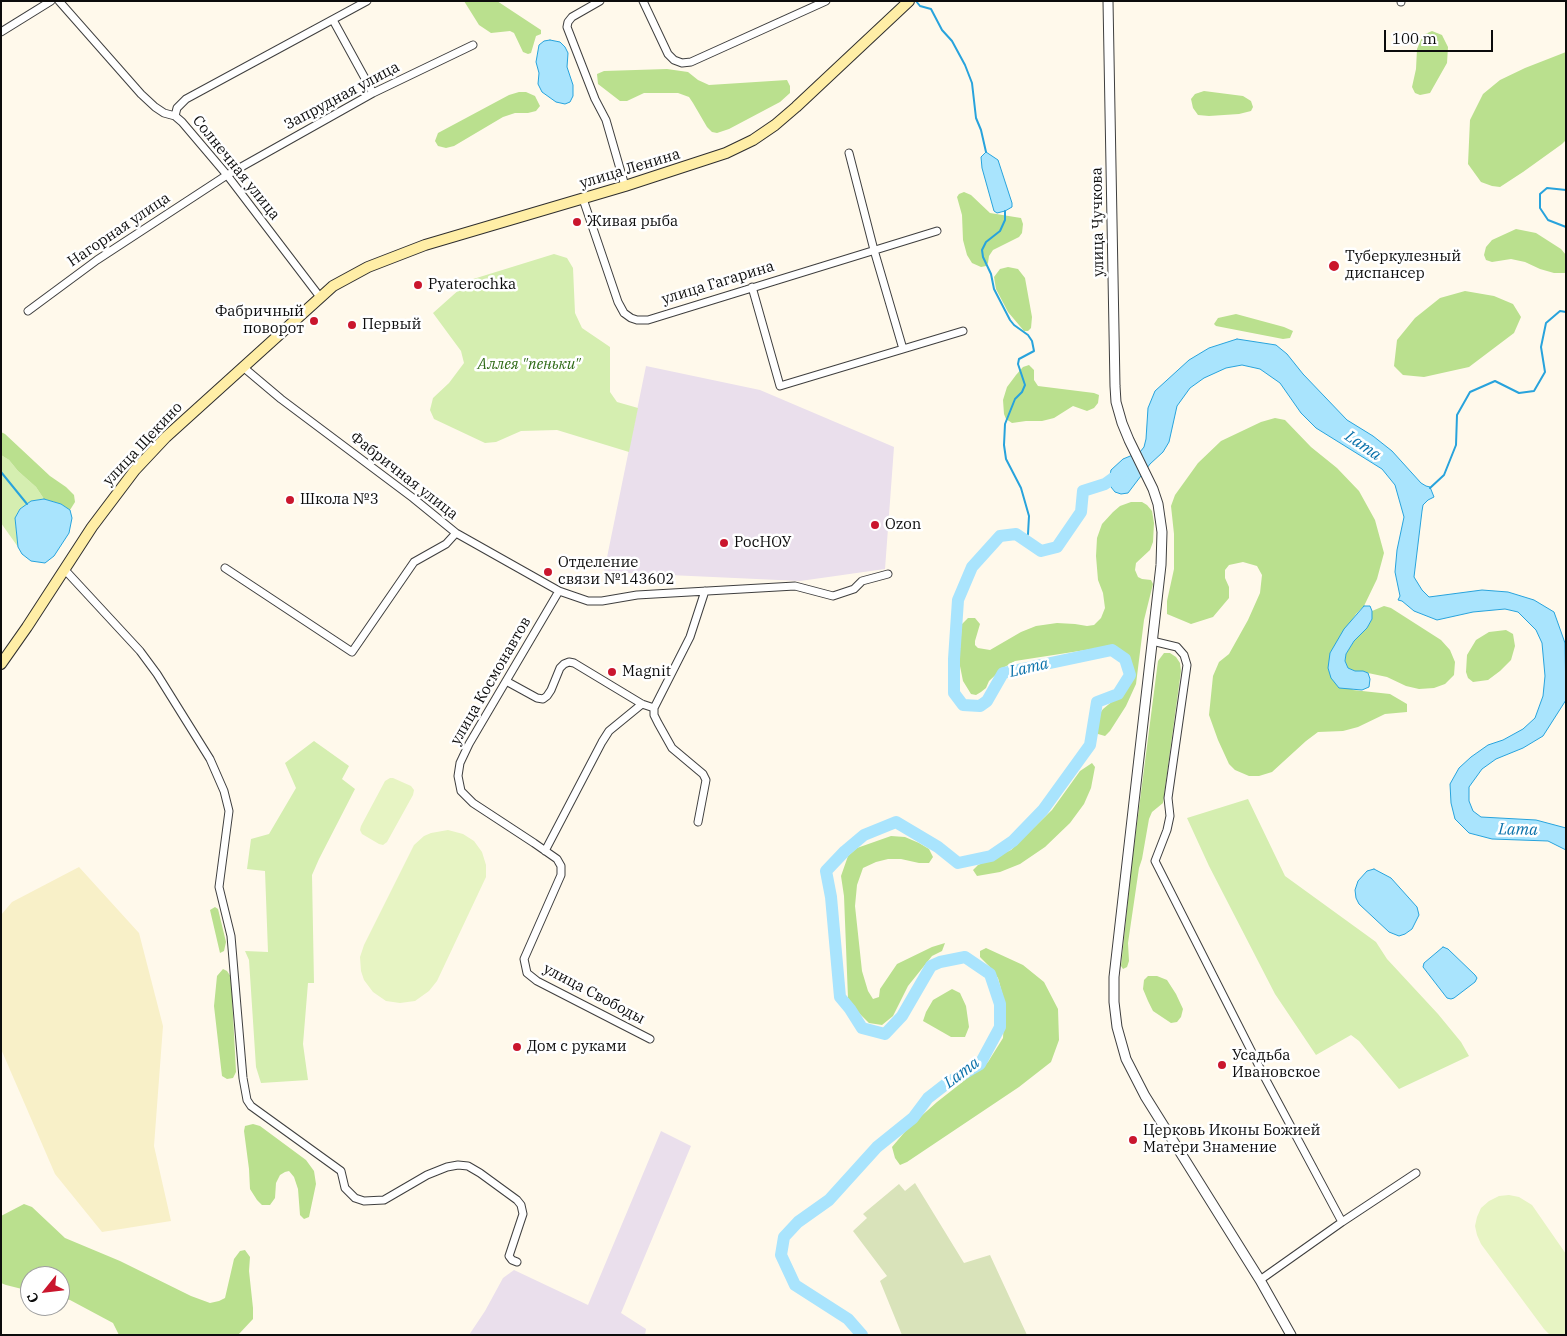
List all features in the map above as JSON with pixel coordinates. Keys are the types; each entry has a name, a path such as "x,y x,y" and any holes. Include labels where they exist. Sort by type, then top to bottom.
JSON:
{"main road":[{"name":"улица Ленина","path":"320,297 333,286 350,276 396,256 726,154 753,140 775,125 908,1"},
{"name":"улица Щекино","path":"1,664 92,527 135,470 166,438 320,297"}],"street":[{"path":"1,32 51,1"},
{"name":"Солнечная улица","path":"59,1 141,94 164,113 176,116 227,175 320,297"},
{"path":"176,116 176,108 186,99 367,1"},
{"path":"600,1 572,17 567,27 591,90 606,120 626,186"},
{"path":"643,1 668,54 674,60 682,63 691,62 826,1"},
{"name":"улица Чучкова","path":"1108,1 1116,402 1129,440 1153,489 1158,504 1162,532 1161,565 1114,977 1117,1027 1126,1059 1145,1096 1260,1280 1291,1335"},
{"path":"333,20 373,93"},
{"name":"Запрудная улица","path":"227,175 373,93 473,45"},
{"path":"849,153 874,250 903,349"},
{"name":"Нагорная улица","path":"28,311 97,260 227,175"},
{"name":"улица Гагарина","path":"583,199 618,302 624,313 637,320 648,320 937,231"},
{"path":"752,287 780,386 963,331"},
{"name":"Фабричная улица","path":"243,367 281,399 413,498 456,533 559,591 588,601 602,601 637,595 795,586 833,596 854,590 862,581 888,574"},
{"path":"225,568 352,652 414,562 446,544 456,533"},
{"path":"64,570 140,651 157,674 210,759 221,784 229,811 219,887 231,936 243,1078 247,1100 252,1106 341,1171 345,1188 354,1198 364,1201 384,1200 427,1175 447,1167 468,1166 480,1173 521,1205 523,1214 509,1256 517,1262"},
{"name":"улица Космонавтов","path":"557,859 473,803 461,791 458,776 460,763 469,744 559,591"},
{"path":"698,822 706,780 703,774 672,748 654,715 654,708 690,637 705,591"},
{"path":"1152,641 1177,647 1184,655 1187,665 1168,798 1170,816 1167,830 1155,861 1265,1078 1342,1222"},
{"path":"506,681 537,698 543,698 551,690 560,668 570,662 642,704 654,708"},
{"path":"545,850 602,742 609,732 642,704"},
{"name":"улица Свободы","path":"557,859 561,866 561,875 524,959 527,972 537,981 650,1039"},
{"path":"1260,1280 1416,1172"}],"shaded area":[{"path":"646,366 760,390 894,447 885,569 800,581 604,572"},
{"path":"79,867 139,933 163,1026 154,1146 171,1221 102,1232 55,1174 1,1049 1,915 12,902"},
{"path":"661,1131 691,1146 621,1313 646,1329 645,1335 469,1335 503,1278 514,1270 588,1305"}],"green space":[{"path":"464,1 497,1 541,30 541,34 536,36 531,53 523,52 514,33 510,31 491,33 479,25"},
{"path":"1432,31 1442,35 1448,47 1447,63 1430,93 1420,95 1415,93 1412,87 1416,69 1417,49 1423,35"},
{"path":"1566,52 1566,140 1500,187 1481,182 1468,164 1470,120 1483,94 1500,80"},
{"path":"667,69 688,72 698,80 709,85 787,80 790,86 790,93 780,102 729,129 717,133 712,132 707,127 689,97 678,93 644,93 627,101 620,101 598,84 597,74 604,71"},
{"path":"1204,91 1243,96 1251,101 1253,107 1251,111 1239,114 1198,115 1193,108 1191,99 1195,94"},
{"path":"526,92 535,96 540,106 536,111 515,113 503,117 454,146 446,148 438,146 435,141 438,133 509,95"},
{"path":"964,192 971,195 990,213 1021,218 1023,224 1022,233 1019,237 993,250 986,266 981,267 972,263 967,255 963,240 962,215 957,197"},
{"path":"1516,229 1536,233 1561,249 1566,255 1566,273 1554,273 1511,259 1492,262 1486,260 1484,255 1486,247 1492,240"},
{"name":"Аллея \"пеньки\"","path":"554,254 567,258 573,268 575,313 582,328 610,347 610,392 617,402 638,408 629,452 557,430 521,431 496,442 485,443 434,419 430,410 433,398 449,383 464,363 461,351 433,313 470,280"},
{"path":"1008,267 1018,269 1025,278 1032,317 1031,328 1028,331 1024,331 1008,312 996,289 994,277 1000,269"},
{"path":"1465,291 1494,296 1513,304 1521,317 1514,333 1469,367 1424,377 1403,375 1394,366 1397,340 1415,318 1440,298"},
{"path":"1236,314 1293,331 1290,338 1283,339 1216,326 1214,324 1218,318"},
{"path":"1029,365 1034,370 1034,380 1038,386 1094,393 1099,395 1098,403 1094,408 1087,411 1073,406 1054,418 1042,421 1012,423 1006,419 1004,414 1003,400 1007,387 1023,367"},
{"path":"1275,418 1285,420 1311,447 1337,468 1359,491 1375,520 1384,553 1377,579 1364,606 1356,614 1330,653 1353,690 1390,694 1407,704 1407,712 1385,714 1358,727 1343,731 1318,732 1272,772 1259,776 1249,776 1235,770 1229,764 1209,715 1213,676 1219,662 1229,654 1248,620 1260,593 1262,575 1257,566 1243,562 1229,565 1225,570 1225,578 1229,587 1229,598 1213,617 1191,624 1167,614 1167,601 1174,569 1174,534 1171,506 1175,495 1198,463 1221,441 1261,422"},
{"path":"1,432 74,495 75,502 70,510 61,504 44,499 36,487 9,460 1,455"},
{"path":"1,455 9,460 36,487 44,499 31,501 20,509 15,518 18,547 1,523"},
{"path":"1131,502 1142,502 1152,511 1154,523 1153,542 1150,550 1136,563 1135,570 1138,577 1151,580 1153,584 1144,620 1136,684 1126,706 1110,731 1105,736 1098,734 1096,730 1098,716 1103,709 1125,691 1132,674 1132,667 1123,652 1115,647 1015,661 1003,668 989,681 986,688 981,692 976,695 971,694 963,681 959,661 962,624 968,618 975,618 980,624 975,645 978,648 990,650 1021,632 1036,626 1057,623 1094,625 1101,618 1105,608 1103,593 1098,580 1097,538 1102,524 1113,512 1120,506"},
{"path":"1384,606 1391,608 1441,640 1450,650 1455,662 1454,675 1445,684 1434,688 1419,689 1406,686 1387,677 1348,668 1345,661 1346,654 1354,641 1367,628 1372,619 1372,611"},
{"path":"1506,630 1513,634 1515,646 1511,660 1488,680 1473,682 1468,678 1466,672 1467,655 1476,640 1489,632"},
{"path":"1164,653 1170,653 1176,657 1180,663 1181,671 1163,803 1152,812 1149,819 1139,868 1128,943 1129,961 1127,967 1123,969 1121,966 1132,862 1158,661"},
{"path":"314,741 349,766 342,779 355,789 312,875 314,983 308,983 303,1044 308,1080 261,1083 256,1067 249,960 245,951 268,952 265,871 247,869 251,839 269,834 296,788 285,763"},
{"path":"1092,763 1095,767 1091,788 1084,804 1070,823 1045,847 1020,864 1000,872 977,876 973,870 978,865 1011,850 1052,810 1080,771"},
{"path":"390,778 411,786 414,790 387,842 383,845 362,834 360,830 385,781"},
{"path":"1248,799 1285,876 1376,942 1387,959 1461,1042 1469,1056 1399,1089 1359,1041 1351,1035 1316,1055 1275,994 1209,866 1187,818"},
{"path":"448,830 463,834 474,841 482,852 486,865 486,877 437,981 429,991 415,1001 400,1003 386,1001 373,992 364,980 360,957 364,945 414,845 424,836"},
{"path":"891,836 905,837 919,843 929,849 933,857 929,863 888,859 863,868 857,885 855,906 862,971 868,991 873,999 879,997 880,989 897,964 932,947 945,943 942,951 932,956 908,986 893,1016 882,1025 869,1023 848,998 844,896 841,876 848,856 857,848"},
{"path":"215,907 218,909 226,942 224,951 220,953 210,910"},
{"path":"986,948 1023,965 1044,982 1058,1009 1059,1040 1051,1062 1019,1087 900,1165 895,1158 892,1147 909,1127 937,1102 988,1062 1003,1038 1005,1004 998,978 980,957 980,951"},
{"path":"223,969 231,977 236,1072 233,1078 227,1079 222,1076 214,1006 217,976"},
{"path":"1148,976 1157,976 1167,980 1176,994 1183,1009 1181,1017 1177,1022 1171,1023 1153,1011 1143,989 1144,980"},
{"path":"952,989 960,993 966,1006 969,1027 965,1037 951,1037 923,1021 933,1000"},
{"path":"253,1124 260,1126 306,1160 314,1171 316,1184 309,1217 304,1219 300,1215 298,1189 294,1177 289,1171 280,1175 276,1183 275,1198 270,1205 262,1205 250,1189 244,1131 245,1126"},
{"path":"915,1183 964,1263 990,1255 1027,1335 902,1335 880,1281 887,1276 853,1231 867,1218 863,1214 899,1184 905,1191"},
{"path":"1499,1196 1519,1197 1532,1205 1566,1254 1566,1335 1550,1335 1544,1329 1481,1244 1477,1235 1475,1226 1481,1208"},
{"path":"24,1204 32,1207 65,1238 120,1261 191,1296 210,1303 225,1298 234,1259 240,1251 245,1250 250,1257 249,1271 253,1319 238,1335 119,1335 113,1323 70,1300 70,1266 20,1266 20,1288 1,1283 1,1216"}],"water":[{"path":"544,41 560,42 568,53 567,67 573,85 573,96 570,102 565,104 556,102 542,92 538,84 539,73 536,62 539,45"},
{"path":"986,152 998,160 1012,203 1012,207 997,213 994,211 982,168 981,157"},
{"path":"1237,339 1276,345 1287,354 1303,374 1347,420 1373,436 1392,451 1421,483 1430,487 1434,497 1423,505 1414,577 1429,597 1482,590 1508,592 1534,600 1554,612 1565,643 1566,700 1543,736 1523,748 1496,759 1482,769 1469,787 1469,801 1473,811 1481,817 1536,820 1566,828 1566,850 1548,841 1492,839 1469,833 1455,819 1451,803 1450,784 1459,768 1488,745 1503,740 1523,729 1535,718 1543,696 1545,676 1542,643 1536,630 1518,612 1505,609 1473,612 1437,620 1414,611 1398,600 1400,596 1395,572 1397,550 1404,517 1395,485 1382,469 1316,428 1301,413 1280,383 1260,369 1242,365 1226,368 1204,378 1190,388 1177,406 1169,442 1163,452 1150,464 1128,493 1121,494 1115,492 1111,487 1109,481 1111,470 1123,459 1140,452 1144,447 1148,408 1155,391 1189,360 1209,348"},
{"path":"44,499 61,504 70,510 72,518 69,533 54,556 45,563 31,561 22,554 18,547 15,518 20,509 31,501"},
{"path":"1364,606 1370,606 1372,619 1367,628 1354,641 1346,654 1345,661 1348,668 1368,673 1370,679 1369,687 1362,690 1339,688 1331,678 1328,668 1330,653 1344,629"},
{"path":"1374,869 1391,878 1417,907 1419,915 1412,929 1405,934 1399,936 1389,932 1359,904 1356,898 1355,890 1358,881 1367,871"},
{"path":"1443,947 1448,949 1477,978 1475,982 1451,999 1447,998 1423,967 1424,963"}],"waterway":[{"path":"916,1 920,6 931,9 965,65 972,83 976,118 986,152"},
{"path":"1566,190 1547,188 1540,194 1540,208 1548,220 1566,227"},
{"path":"1005,211 1005,220 1000,231 986,242 982,250 983,257 991,274 994,289 1010,320 1028,335 1032,341 1034,351 1019,359 1018,364 1025,385 1022,392 1015,399 1005,424 1004,445 1006,459 1021,488 1029,516 1028,534 1025,540"},
{"path":"1430,488 1444,475 1456,445 1457,415 1470,392 1495,381 1519,393 1534,391 1545,372 1541,347 1546,323 1560,311 1566,312"},
{"name":"Lama","path":"862,1335 848,1319 795,1285 781,1255 784,1237 798,1222 829,1200 877,1147 913,1118 928,1098 946,1084 980,1064 1000,1027 1000,1004 990,974 965,957 940,962 931,966 902,1016 885,1034 862,1028 840,997 831,897 826,871 864,835 896,822 938,847 958,863 991,856 1013,841 1043,810 1090,745 1097,702 1118,694 1130,675 1125,659 1112,650 1003,673 987,701 980,706 963,705 954,693 958,600 972,567 1000,536 1016,534 1041,551 1057,547 1081,512 1083,491 1105,484 1123,471"},
{"path":"1,472 27,504"}],"place":[{"name":"Живая рыба","path":"577,222"},
{"name":"Туберкулезный диспансер","path":"1334,266"},
{"name":"Pyaterochka","path":"418,285"},
{"name":"Фабричный поворот","path":"314,321"},
{"name":"Первый","path":"352,325"},
{"name":"Школа №3","path":"290,500"},
{"name":"Ozon","path":"875,525"},
{"name":"РосНОУ","path":"724,543"},
{"name":"Отделение связи №143602","path":"548,572"},
{"name":"Magnit","path":"612,672"},
{"name":"Дом с руками","path":"517,1047"},
{"name":"Усадьба Ивановское","path":"1222,1065"},
{"name":"Церковь Иконы Божией Матери Знамение","path":"1133,1140"}]}
